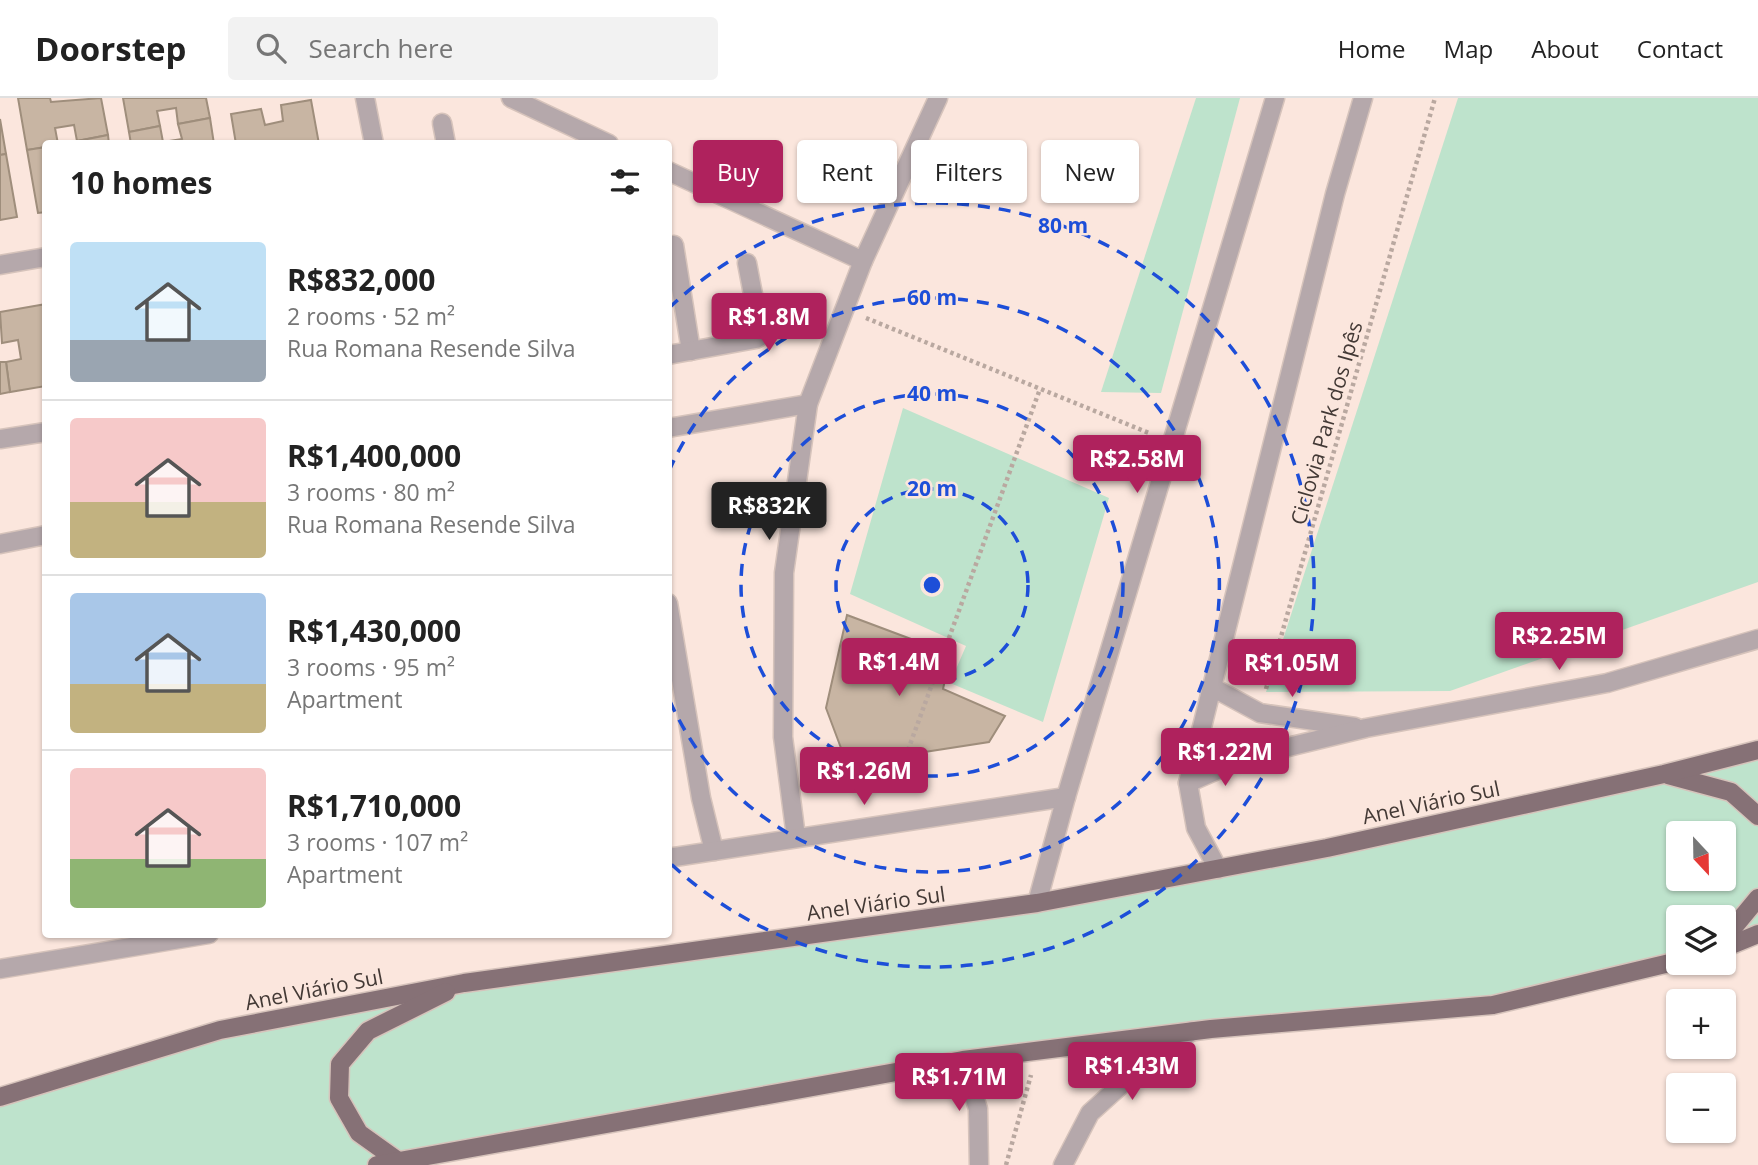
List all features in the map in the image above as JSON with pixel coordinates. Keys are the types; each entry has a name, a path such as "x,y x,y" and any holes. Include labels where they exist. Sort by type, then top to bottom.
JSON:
{"main road":[{"name":"Anel Viário Sul","path":"0,1097 220,1030 464,983 1037,903 1327,848 1664,774 1758,750"},
{"path":"1664,774 1731,792 1758,816"},
{"path":"1736,925 1758,898"},
{"path":"1736,943 1758,934"},
{"path":"377,1165 401,1163 963,1060 1192,1031 1493,1005 1666,964"},
{"path":"401,1163 359,1133 339,1098 340,1064 368,1031 464,983"}],"street":[{"path":"510,98 541,104 602,140"},
{"path":"796,837 783,737 784,573 808,404 863,261 938,98"},
{"path":"1037,903 1066,797 1275,98"},
{"path":"1218,869 1196,828 1188,783 1335,194 1363,98"},
{"path":"365,99 373,140"},
{"path":"442,123 445,140"},
{"path":"672,173 863,261"},
{"path":"674,245 691,351"},
{"path":"0,265 42,258"},
{"path":"672,354 756,340 761,336 747,263"},
{"path":"672,427 808,404"},
{"path":"0,439 42,437"},
{"path":"0,544 42,536"},
{"path":"672,627 701,798 714,851"},
{"path":"1188,783 1247,757 1366,728 1607,683 1758,639"},
{"path":"1212,687 1259,713 1366,728"},
{"path":"672,857 1066,797"},
{"path":"0,969 185,938"},
{"path":"1063,1165 1090,1113 1141,1068 1192,1031"},
{"path":"963,1060 978,1109 979,1165"}],"path":[{"name":"Ciclovia Park dos Ipês","path":"1259,713 1435,98"},
{"path":"845,309 1173,443"},
{"path":"908,750 1040,389"},
{"path":"1006,1165 1037,1051"}],"green space":[{"path":"1196,98 1240,98 1161,393 1101,392"},
{"path":"1458,98 1758,98 1758,582 1450,691 1266,692"},
{"path":"903,408 1109,498 1043,722 950,683 966,646 850,594"},
{"path":"1758,750 1758,934 1736,943 1736,905 1666,905 1666,964 1493,1005 1192,1031 377,1165 0,1165 0,1095 220,1030 464,983 1037,903"}],"building":[{"path":"18,98 50,98 51,102 101,98 108,135 77,140 74,125 55,128 57,140 42,140 42,148 27,150"},
{"path":"123,98 206,98 210,118 178,124 176,108 157,111 160,126 129,132"},
{"path":"311,100 318,140 235,140 231,114 261,109 265,125 283,121 281,105"},
{"path":"210,118 213,140 176,140 182,139 178,124"},
{"path":"0,119 6,154 0,155"},
{"path":"160,126 163,140 130,140 129,132"},
{"path":"108,135 109,140 82,140"},
{"path":"42,148 42,212 38,213 27,150"},
{"path":"6,154 17,217 0,220 0,155"},
{"path":"42,305 42,387 10,392 6,362 21,359 18,340 2,343 0,312"},
{"path":"0,362 6,362 10,392 0,394"},
{"path":"847,615 951,654 943,689 1005,716 989,742 847,764 826,708"}]}
